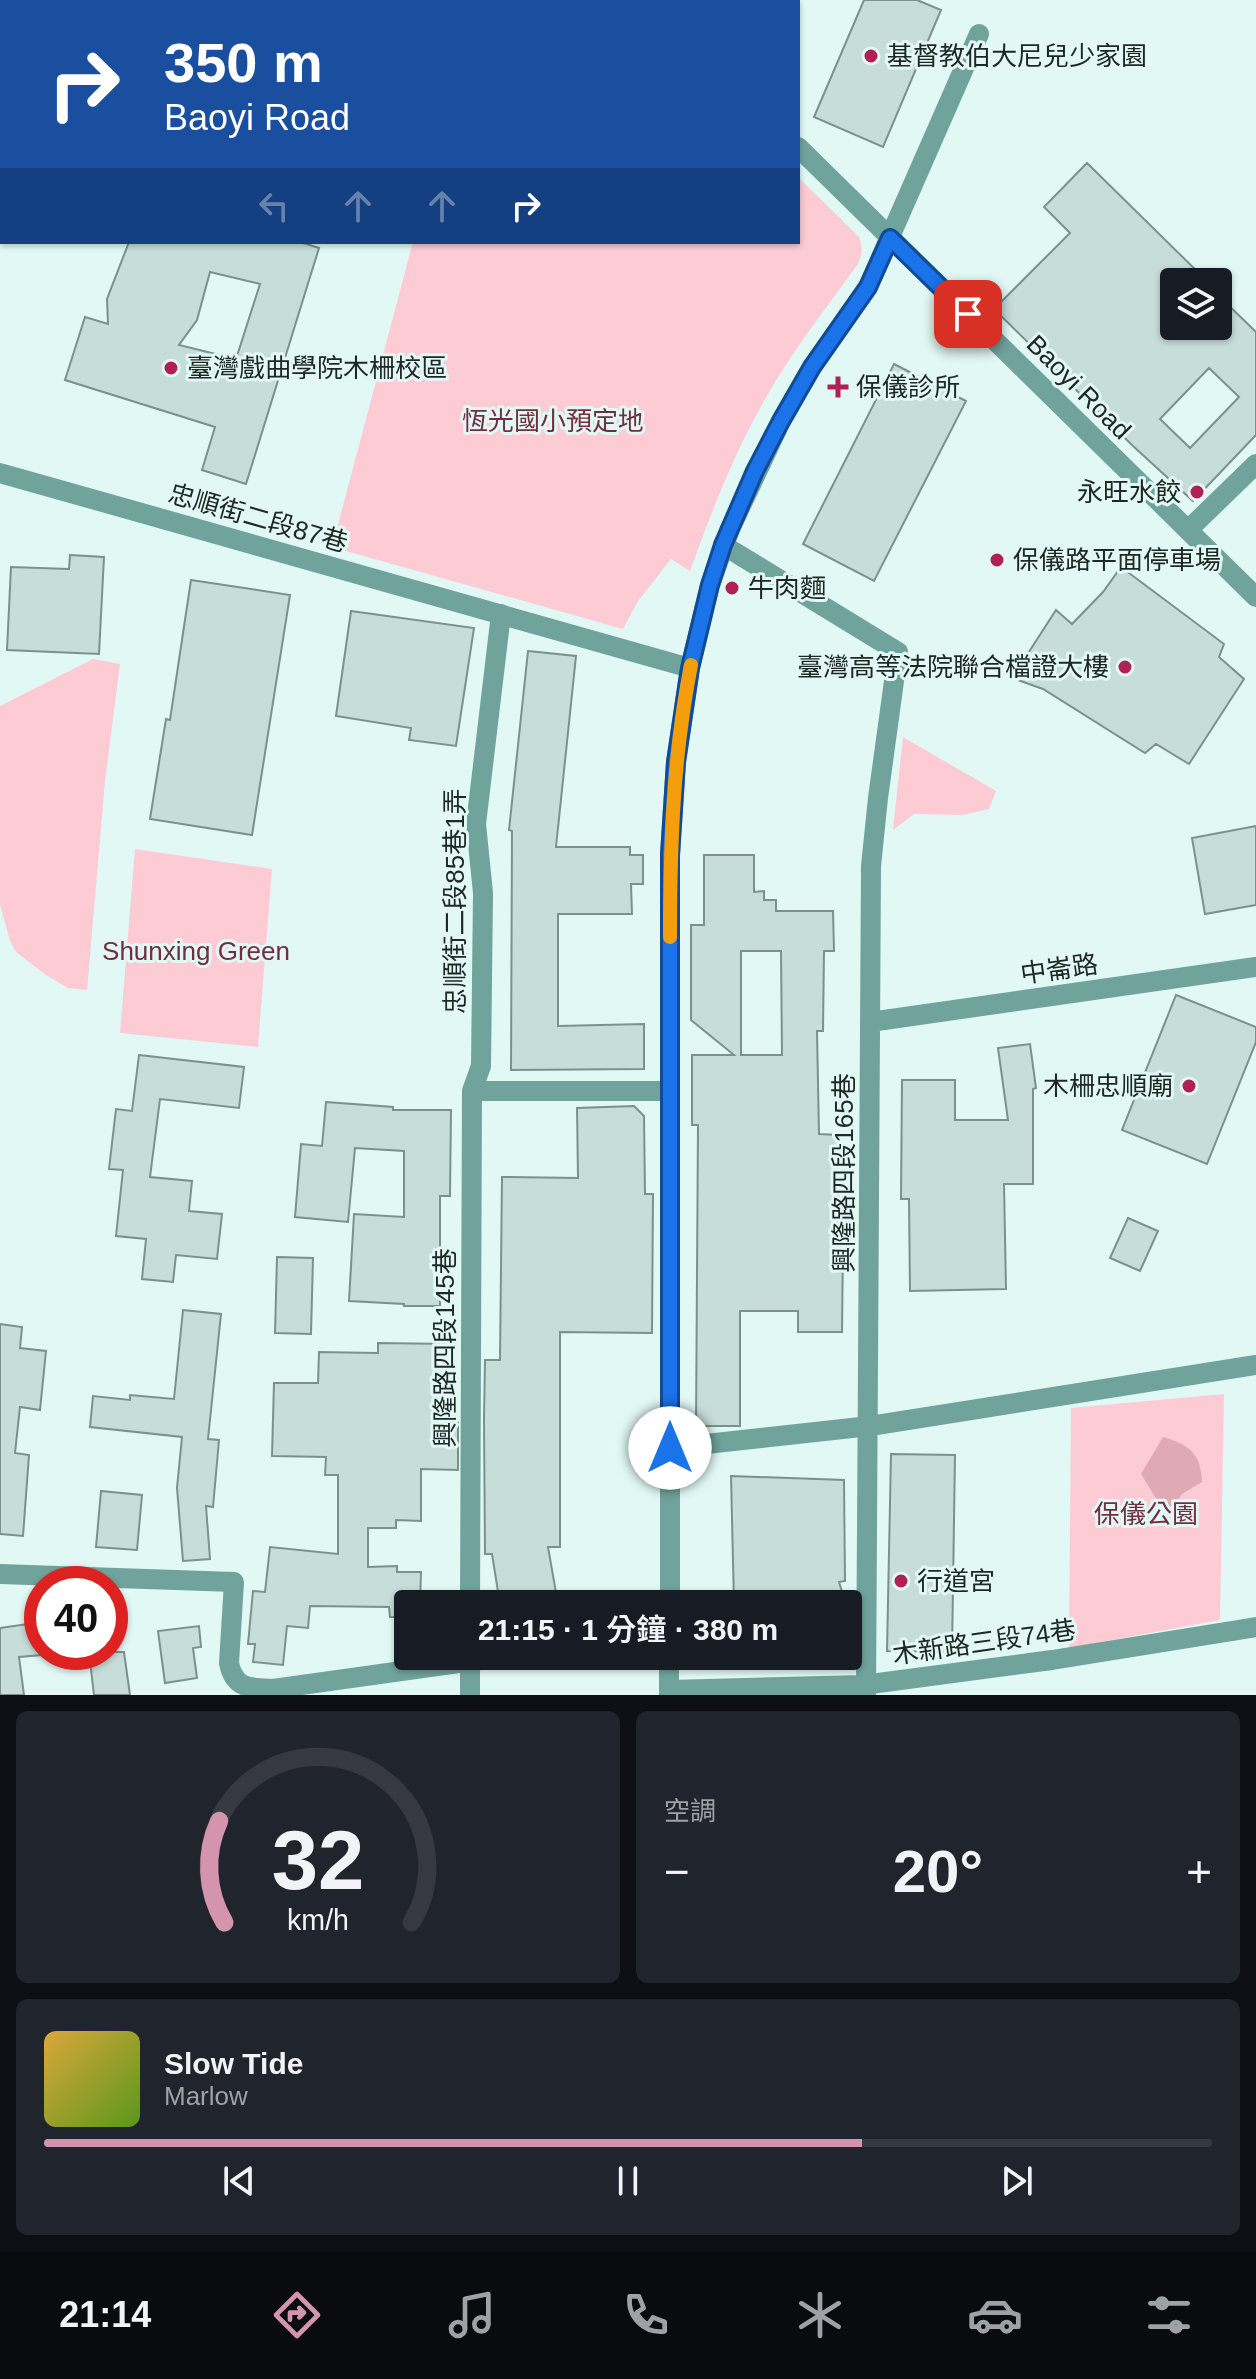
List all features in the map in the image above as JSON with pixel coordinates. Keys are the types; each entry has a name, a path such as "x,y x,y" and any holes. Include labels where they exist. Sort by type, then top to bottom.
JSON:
{"street":[{"path":"670,1590 670,855 676,762 690,668 723,545 755,471 812,367 868,287 979,34"},
{"name":"Baoyi Road","path":"800,149 1256,597"},
{"path":"1188,530 1256,464"},
{"name":"忠順街二段87巷","path":"0,473 690,668"},
{"name":"興隆路四段165巷","path":"723,545 898,652 871,866 866,1690"},
{"name":"忠順街二段85巷1弄","path":"472,1091 481,1066 483,893 476,824 501,614"},
{"name":"中崙路","path":"870,1022 1256,967"},
{"path":"472,1091 670,1091"},
{"name":"興隆路四段145巷","path":"470,1590 472,1091"},
{"path":"670,1448 870,1426 1256,1365"},
{"path":"0,1574 234,1582 231,1675 239,1684 253,1688 273,1689 398,1670"},
{"name":"木新路三段74巷","path":"669,1692 866,1690 1256,1627"},
{"path":"470,1670 470,1695"},
{"path":"669,1670 669,1692"}],"green space":[{"name":"恆光國小預定地","path":"800,179 859,237 862,250 858,264 793,355 748,431 729,470 690,571 671,559 638,601 623,629 332,547 412,244 800,244"},
{"path":"93,659 120,664 105,781 87,990 68,988 46,975 16,952 10,941 0,904 0,706"},
{"path":"903,737 996,791 989,809 963,815 914,814 893,830"},
{"name":"Shunxing Green","path":"135,849 272,869 258,1047 120,1033"},
{"name":"保儀公園","path":"1224,1394 1220,1620 1069,1648 1071,1408"}],"shaded area":[{"path":"1163,1437 1187,1447 1196,1458 1201,1472 1202,1482 1182,1494 1171,1510 1155,1497 1141,1474"}],"building":[{"path":"864,0 917,0 941,10 883,147 814,117"},
{"path":"1087,163 1194,268 1160,268 1160,340 1232,340 1232,309 1256,332 1256,435 1193,501 994,309 1070,233 1044,207","holes":["1209,368 1239,397 1190,448 1160,419"]},
{"path":"128,244 306,244 319,248 246,484 202,470 215,427 65,380 85,317 108,324 107,299","holes":["210,272 260,284 236,359 179,345 197,320"]},
{"path":"894,364 966,401 874,581 803,544"},
{"path":"70,555 104,557 99,654 7,650 11,567 69,569"},
{"name":"臺灣高等法院聯合檔證大樓","path":"1121,567 1224,644 1219,657 1244,679 1189,764 1156,744 1145,753 1043,689 1012,678 1056,610 1072,624 1103,592"},
{"path":"191,580 290,595 252,835 150,819 166,719 170,720"},
{"path":"351,611 474,628 456,746 409,740 411,728 336,716"},
{"path":"528,651 576,656 556,847 630,847 630,855 643,855 643,884 631,884 632,914 558,914 558,1026 644,1024 644,1069 511,1070 512,831 509,830"},
{"path":"1256,826 1256,905 1205,914 1192,838"},
{"path":"704,855 754,855 754,892 764,891 764,900 776,900 776,911 833,911 834,951 824,951 823,1031 817,1031 819,1134 839,1135 838,1246 843,1246 842,1332 798,1332 798,1311 740,1311 740,1426 696,1426 698,1125 692,1125 692,1055 734,1055 691,1020 691,925 704,925","holes":["741,951 781,951 782,1055 741,1055"]},
{"name":"木柵忠順廟","path":"1176,995 1256,1027 1256,1042 1207,1164 1122,1130"},
{"path":"1030,1044 1036,1088 1033,1089 1033,1184 1004,1184 1006,1289 910,1291 909,1199 901,1199 902,1080 955,1080 955,1120 1008,1120 998,1048"},
{"path":"139,1055 244,1067 239,1108 160,1099 150,1177 192,1181 189,1211 222,1214 217,1259 176,1255 173,1282 142,1279 146,1239 116,1236 123,1170 109,1169 116,1109 132,1111"},
{"path":"326,1102 393,1107 393,1110 451,1110 450,1196 440,1196 440,1306 349,1301 354,1214 404,1217 404,1151 355,1148 348,1222 295,1217 301,1144 322,1146"},
{"path":"634,1106 644,1116 645,1194 653,1194 652,1333 560,1332 560,1547 548,1547 556,1590 498,1590 492,1554 485,1554 484,1421 485,1360 500,1360 502,1177 578,1178 577,1108"},
{"path":"1128,1218 1158,1231 1140,1271 1110,1258"},
{"path":"277,1257 313,1258 311,1334 275,1333"},
{"path":"183,1310 221,1314 208,1439 219,1440 213,1507 206,1506 210,1559 183,1561 177,1488 182,1437 90,1427 93,1396 130,1400 130,1395 174,1399"},
{"path":"0,1324 22,1327 20,1348 46,1351 40,1410 20,1407 15,1453 29,1455 23,1536 0,1534"},
{"path":"378,1343 450,1344 448,1420 458,1421 458,1470 421,1469 421,1521 396,1520 396,1528 368,1528 368,1567 397,1566 397,1572 421,1572 420,1590 394,1590 394,1617 390,1617 389,1607 310,1606 308,1628 287,1626 283,1665 253,1662 255,1644 248,1644 253,1591 265,1592 270,1547 338,1554 338,1475 325,1475 326,1457 272,1456 274,1383 318,1383 319,1352 378,1353"},
{"path":"891,1454 955,1455 952,1652 887,1651"},
{"path":"731,1476 844,1480 845,1581 839,1582 842,1590 734,1590"},
{"path":"101,1491 142,1495 137,1550 96,1547"},
{"path":"24,1625 24,1657 19,1657 24,1695 0,1695 0,1628"},
{"path":"199,1626 201,1647 193,1648 197,1678 165,1683 158,1631"},
{"path":"91,1670 127,1670 130,1695 94,1695"}],"slow traffic":[{"path":"670,937 670,855 676,762 691,665"}],"place":[{"name":"基督教伯大尼兒少家園","path":"871,56"},
{"name":"臺灣戲曲學院木柵校區","path":"171,368"},
{"name":"保儀診所","path":"838,387"},
{"name":"永旺水餃","path":"1197,492"},
{"name":"保儀路平面停車場","path":"997,560"},
{"name":"牛肉麵","path":"732,588"},
{"name":"臺灣高等法院聯合檔證大樓","path":"1125,667"},
{"name":"木柵忠順廟","path":"1189,1086"},
{"name":"行道宮","path":"901,1581"}],"route":[{"path":"670,1448 670,855 676,762 690,668 710,585 755,471 812,367 868,287 890,238 968,314"}]}
